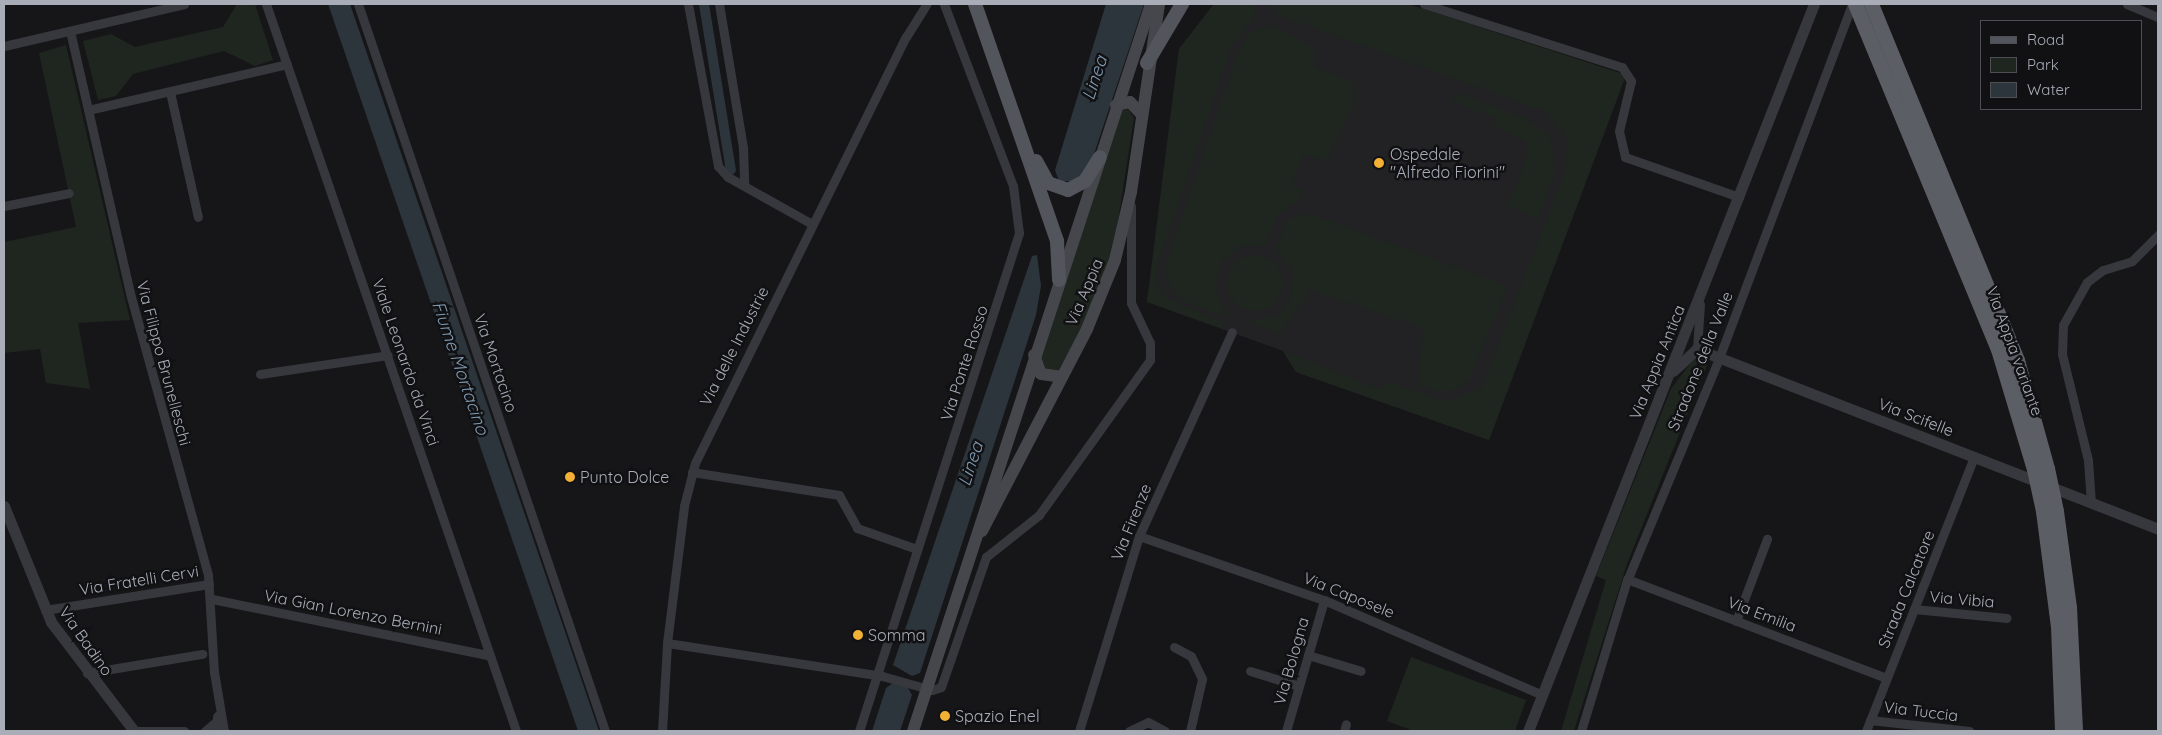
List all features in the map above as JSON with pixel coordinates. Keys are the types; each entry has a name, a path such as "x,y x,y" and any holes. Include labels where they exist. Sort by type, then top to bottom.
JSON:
{"highway":[{"name":"Via Appia variante","path":"1853,4 2004,346"},
{"name":"Via Appia variante","path":"1871,4 2004,346 2041,468 2069,607 2075,731"},
{"name":"Via Appia variante","path":"2049,511 2058,626 2062,731"}],"main road":[{"path":"974,4 1044,206 1059,262 1059,280"},
{"path":"985,4 1032,152 1051,186 1072,189 1088,177 1100,157"},
{"name":"Via Appia","path":"913,731 924,688 963,567 1151,4"},
{"name":"Via Appia","path":"963,567 1062,377 1115,260 1131,192 1148,63 1159,4"},
{"path":"1148,63 1182,4"},
{"path":"1116,105 1130,102 1142,114"},
{"path":"1034,355 1041,374 1062,377"}],"street":[{"path":"4,46 184,4"},
{"name":"Viale Leonardo da Vinci","path":"266,4 388,355 488,655 516,731"},
{"name":"Via Mortacino","path":"358,4 605,731"},
{"path":"688,4 714,155 723,172 812,224"},
{"path":"719,4 743,148 744,185"},
{"name":"Via delle Industrie","path":"662,731 667,644 692,472 812,224 927,4"},
{"name":"Via Ponte Rosso","path":"859,731 879,676 917,549 1006,282 1019,228 1013,186 944,4"},
{"path":"1424,4 1622,67 1631,81 1620,131 1625,157 1739,197"},
{"name":"Via Appia Antica","path":"1528,731 1704,289 1814,4"},
{"name":"Stradone della Valle","path":"1581,731 1627,579 1719,358 1853,4"},
{"path":"2127,4 2158,17"},
{"name":"Via Filippo Brunelleschi","path":"70,31 155,390 209,584 212,599 218,704 216,731"},
{"path":"88,110 287,64"},
{"path":"170,92 198,217"},
{"path":"667,644 879,676 924,688 939,688 945,681 988,553 1039,515 1148,363 1150,343 1131,307 1131,192"},
{"path":"4,206 68,194"},
{"path":"2091,503 2089,465 2062,354 2063,325 2087,282 2104,270 2132,261 2158,236"},
{"path":"1115,260 1125,260 1132,269"},
{"path":"1670,374 1697,348 1704,289"},
{"name":"Via Firenze","path":"1079,731 1139,536 1232,332"},
{"name":"Via Scifelle","path":"1697,348 2158,529"},
{"path":"260,374 388,355"},
{"name":"Strada Calcatore","path":"1866,731 1974,457"},
{"path":"692,472 838,495 854,526 917,549"},
{"name":"Via Badino","path":"4,506 45,610 87,673 134,731"},
{"name":"Via Caposele","path":"1139,536 1324,600 1542,695"},
{"path":"1736,620 1767,539"},
{"name":"Via Emilia","path":"1627,579 1886,678"},
{"name":"Via Fratelli Cervi","path":"45,610 209,584"},
{"name":"Via Gian Lorenzo Bernini","path":"212,599 488,655"},
{"name":"Via Bologna","path":"1286,731 1324,600"},
{"name":"Via Vibia","path":"1914,609 2008,618"},
{"path":"1174,647 1191,656 1202,679 1190,731"},
{"path":"87,673 202,654"},
{"path":"1308,655 1361,671"},
{"path":"1250,671 1299,686"},
{"name":"Via Filippo Brunelleschi","path":"218,704 224,731"},
{"name":"Via Tuccia","path":"1870,720 1969,731"},
{"path":"205,731 217,721"},
{"path":"1129,731 1148,722 1165,731"},
{"path":"134,731 184,731"}],"shaded area":[{"name":"Ospedale \"Alfredo Fiorini\"","path":"1214,4 1408,4 1626,75 1489,440 1296,372 1283,351 1147,302 1179,49"}],"green space":[{"path":"237,4 255,4 273,60 255,66 224,51 133,74 116,96 98,100 83,41 111,34 135,47 223,27"},
{"path":"1214,4 1253,4 1256,15 1230,49 1158,264 1157,283 1165,297 1224,323 1223,329 1147,302 1179,49"},
{"path":"1274,4 1408,4 1626,75 1489,440 1296,372 1283,351 1379,389 1389,382 1445,401 1482,388 1566,169 1567,137 1544,111 1278,15"},
{"path":"1272,25 1314,48 1314,67 1353,81 1354,105 1327,161 1303,155 1292,186 1303,191 1301,197 1275,218 1266,245 1241,246 1220,263 1215,288 1227,317 1185,302 1175,293 1167,281 1166,265 1238,52 1249,33"},
{"path":"66,45 130,320 78,323 90,389 46,383 40,349 4,353 4,242 76,227 39,53"},
{"path":"1454,92 1526,118 1550,137 1555,171 1538,219 1507,206 1529,153 1525,141 1493,125 1496,119 1451,100"},
{"path":"1128,109 1134,118 1113,254 1084,325 1058,371 1049,372 1037,360 1119,111"},
{"path":"1308,213 1508,286 1469,380 1454,390 1437,391 1418,385 1423,328 1310,290 1280,334 1248,322 1279,315 1290,301 1293,271 1275,249 1289,219"},
{"path":"1249,255 1261,255 1271,259 1279,267 1283,283 1279,299 1271,307 1261,311 1249,311 1239,307 1231,299 1227,289 1227,277 1231,267 1239,259"},
{"path":"1698,353 1709,360 1627,564 1574,731 1561,731 1606,580 1596,576 1671,389"},
{"path":"1411,657 1526,700 1515,731 1414,731 1387,721"}],"water":[{"name":"Fiume Mortacino","path":"328,4 350,4 599,731 578,731"},
{"name":"Linea","path":"1106,4 1144,4 1091,163 1085,173 1071,181 1059,181 1055,170"},
{"name":"Linea","path":"1037,255 1041,286 1036,315 920,673 912,676 893,665 1032,256"},
{"path":"893,683 908,688 912,695 900,731 872,731 886,688"}],"waterway":[{"path":"704,4 731,170"}],"place":[{"name":"Ospedale \"Alfredo Fiorini\"","path":"1379,163"},
{"name":"Punto Dolce","path":"570,477"},
{"name":"Somma","path":"858,635"},
{"name":"Spazio Enel","path":"945,716"}]}
